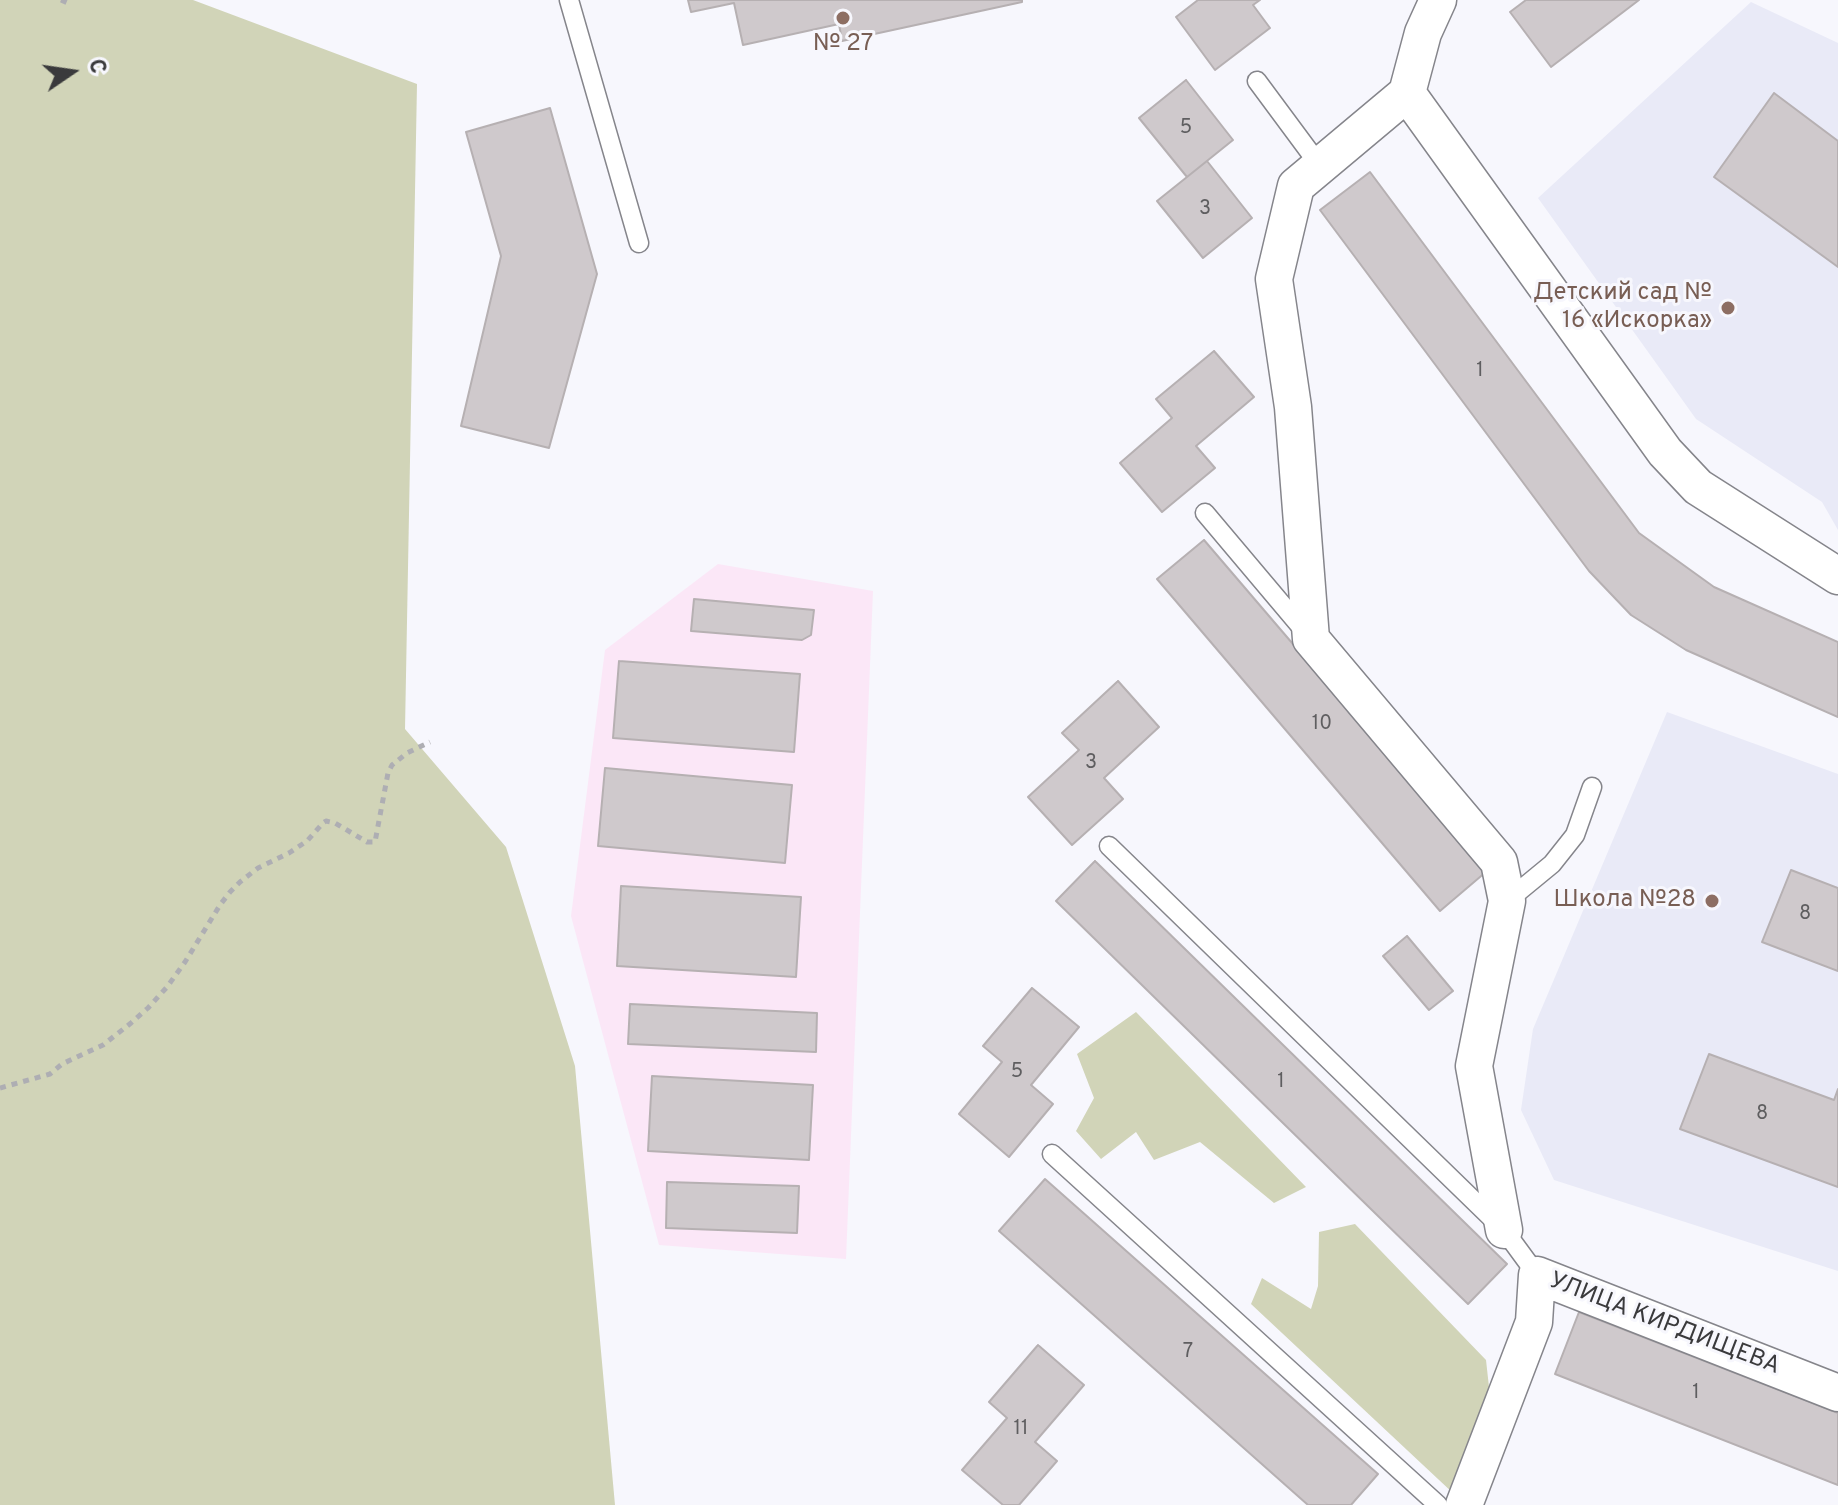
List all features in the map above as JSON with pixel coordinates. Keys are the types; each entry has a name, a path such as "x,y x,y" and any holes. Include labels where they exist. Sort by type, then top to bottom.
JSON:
{"street":[{"path":"1438,0 1423,33 1407,93 1296,186 1274,279 1293,407 1311,639 1499,862 1507,901 1474,1066 1504,1230"},
{"path":"1407,93 1665,452 1698,487 1838,576"},
{"name":"УЛИЦА КИРДИЩЕВА","path":"1464,1505 1534,1322 1537,1275 1838,1393"}],"lane":[{"path":"569,0 639,243"},
{"path":"1257,81 1320,166"},
{"path":"1205,513 1311,639"},
{"path":"1507,901 1552,864 1575,835 1592,787"},
{"path":"1109,846 1504,1230 1537,1275"},
{"path":"1052,1154 1438,1505"}],"path":[{"path":"61,0 68,3"},
{"path":"0,1088 50,1074 62,1064 103,1045 131,1023 167,987 230,892 258,868 307,841 326,821 367,842 375,842 392,765 407,753 430,742"}],"shaded area":[{"name":"Детский сад № 16 «Искорка»","path":"1751,2 1838,43 1838,530 1822,502 1696,419 1538,198"},
{"path":"718,564 873,591 846,1259 659,1245 571,916 605,650"},
{"name":"Школа №28","path":"1667,712 1838,774 1838,1271 1554,1180 1521,1110 1533,1029"}],"green space":[{"path":"0,0 193,0 417,84 405,729 506,847 575,1066 615,1505 0,1505"},
{"path":"1136,1012 1306,1187 1274,1203 1200,1142 1154,1160 1136,1132 1101,1159 1076,1131 1094,1098 1077,1054"},
{"path":"1355,1224 1486,1360 1490,1396 1454,1494 1251,1304 1262,1278 1311,1309 1318,1286 1319,1232"}],"building":[{"name":"№ 27","path":"688,0 1022,2 842,41 839,24 743,45 734,3 691,12"},
{"path":"1198,0 1260,0 1253,5 1270,28 1215,70 1176,17"},
{"path":"1526,0 1639,0 1551,67 1510,12"},
{"path":"1186,80 1233,140 1187,177 1139,118"},
{"path":"1774,93 1838,141 1838,267 1714,177"},
{"path":"550,108 597,274 549,448 461,426 501,256 466,132"},
{"path":"1207,161 1252,218 1203,258 1157,201"},
{"path":"1370,172 1639,533 1714,587 1838,642 1838,717 1686,650 1631,615 1589,571 1320,210"},
{"path":"1214,351 1254,397 1196,446 1215,468 1162,512 1120,463 1172,418 1156,399"},
{"path":"1204,540 1487,871 1440,911 1157,579"},
{"path":"694,599 814,610 811,635 802,640 691,631"},
{"path":"619,661 800,674 794,752 613,738"},
{"path":"1118,681 1159,727 1104,778 1123,799 1072,845 1028,797 1079,750 1062,733"},
{"path":"605,768 792,785 785,863 598,846"},
{"path":"1095,861 1507,1264 1468,1304 1056,901"},
{"path":"1791,870 1838,888 1838,971 1762,942"},
{"path":"621,886 801,897 796,977 617,966"},
{"path":"1407,936 1453,991 1429,1010 1383,956"},
{"path":"1032,988 1079,1027 1031,1085 1053,1104 1009,1157 959,1114 1002,1062 983,1046"},
{"path":"630,1004 817,1013 816,1052 628,1044"},
{"path":"1709,1054 1834,1100 1838,1089 1838,1187 1680,1129"},
{"path":"652,1076 813,1085 809,1160 648,1151"},
{"path":"1045,1179 1378,1474 1351,1505 1308,1505 999,1231"},
{"path":"667,1182 799,1186 797,1233 666,1228"},
{"path":"1579,1312 1838,1413 1838,1485 1555,1374"},
{"path":"1038,1345 1084,1385 1035,1442 1057,1461 1019,1505 1003,1505 962,1470 1007,1418 989,1402"}],"place":[{"name":"№ 27","path":"843,18"},
{"name":"Детский сад № 16 «Искорка»","path":"1728,308"},
{"name":"Школа №28","path":"1712,901"}]}
